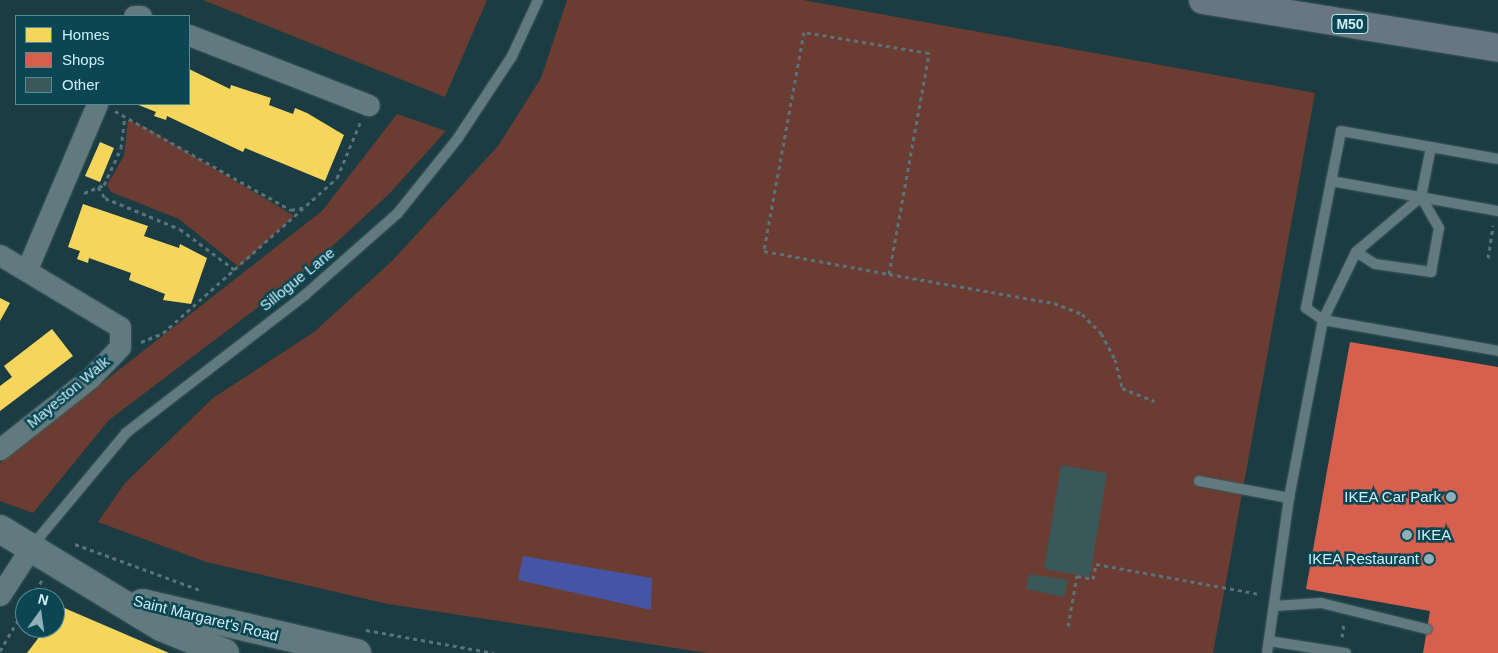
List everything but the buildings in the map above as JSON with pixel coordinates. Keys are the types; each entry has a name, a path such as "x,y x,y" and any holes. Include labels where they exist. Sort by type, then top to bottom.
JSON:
{"highway":[{"name":"M50","path":"1203,0 1498,48"}],"main road":[{"name":"Saint Margaret's Road","path":"0,528 38,538 114,595 161,627 225,653"},
{"name":"Saint Margaret's Road","path":"114,595 187,616 359,641"}],"street":[{"path":"190,35 369,105"},
{"path":"27,269 102,106"},
{"path":"0,255 27,269 120,337"},
{"name":"Mayeston Walk","path":"0,449 90,378 120,337"},
{"path":"0,595 38,538"}],"lane":[{"name":"Sillogue Lane","path":"38,538 126,433 305,295 397,214 463,130 512,56 538,0"},
{"path":"1498,159 1341,131 1306,308 1323,320 1498,351"},
{"path":"1267,653 1289,498 1323,320 1356,252 1421,198 1431,147"},
{"path":"1331,181 1498,211"},
{"path":"1356,252 1375,264 1431,272 1439,228 1421,198"},
{"path":"1199,481 1289,498"},
{"path":"1274,601 1321,603 1427,629"},
{"path":"1269,641 1342,652"}],"path":[{"path":"889,274 929,53 804,32 764,251 889,274 1054,303 1082,314 1101,334 1115,359 1122,388 1155,401"},
{"path":"120,337 163,333 306,207 337,178 369,105"},
{"path":"102,106 125,116 291,210 306,207"},
{"path":"81,198 85,190 104,185 121,148 125,116"},
{"path":"98,187 105,198 180,229 235,270"},
{"path":"38,538 208,593"},
{"path":"1068,626 1077,576 1094,579 1096,564 1274,601"},
{"path":"38,588 42,580"},
{"path":"1342,652 1347,608"},
{"path":"0,651 15,625"},
{"path":"359,641 494,653"}],"shaded area":[{"path":"203,0 487,0 445,97"},
{"path":"567,0 803,0 1315,93 1213,653 708,653 388,604 206,562 98,522 125,483 213,398 314,332 392,261 498,146 541,78"},
{"path":"397,114 446,131 389,194 302,274 109,420 33,513 0,501 0,463 322,211"},
{"path":"128,120 145,127 294,216 239,267 179,219 111,192 107,185 124,156"}],"water":[{"path":"523,556 652,578 651,610 518,580"}],"place":[{"name":"IKEA Car Park","path":"1451,497"},
{"name":"IKEA","path":"1407,535"},
{"name":"IKEA Restaurant","path":"1429,559"}]}
